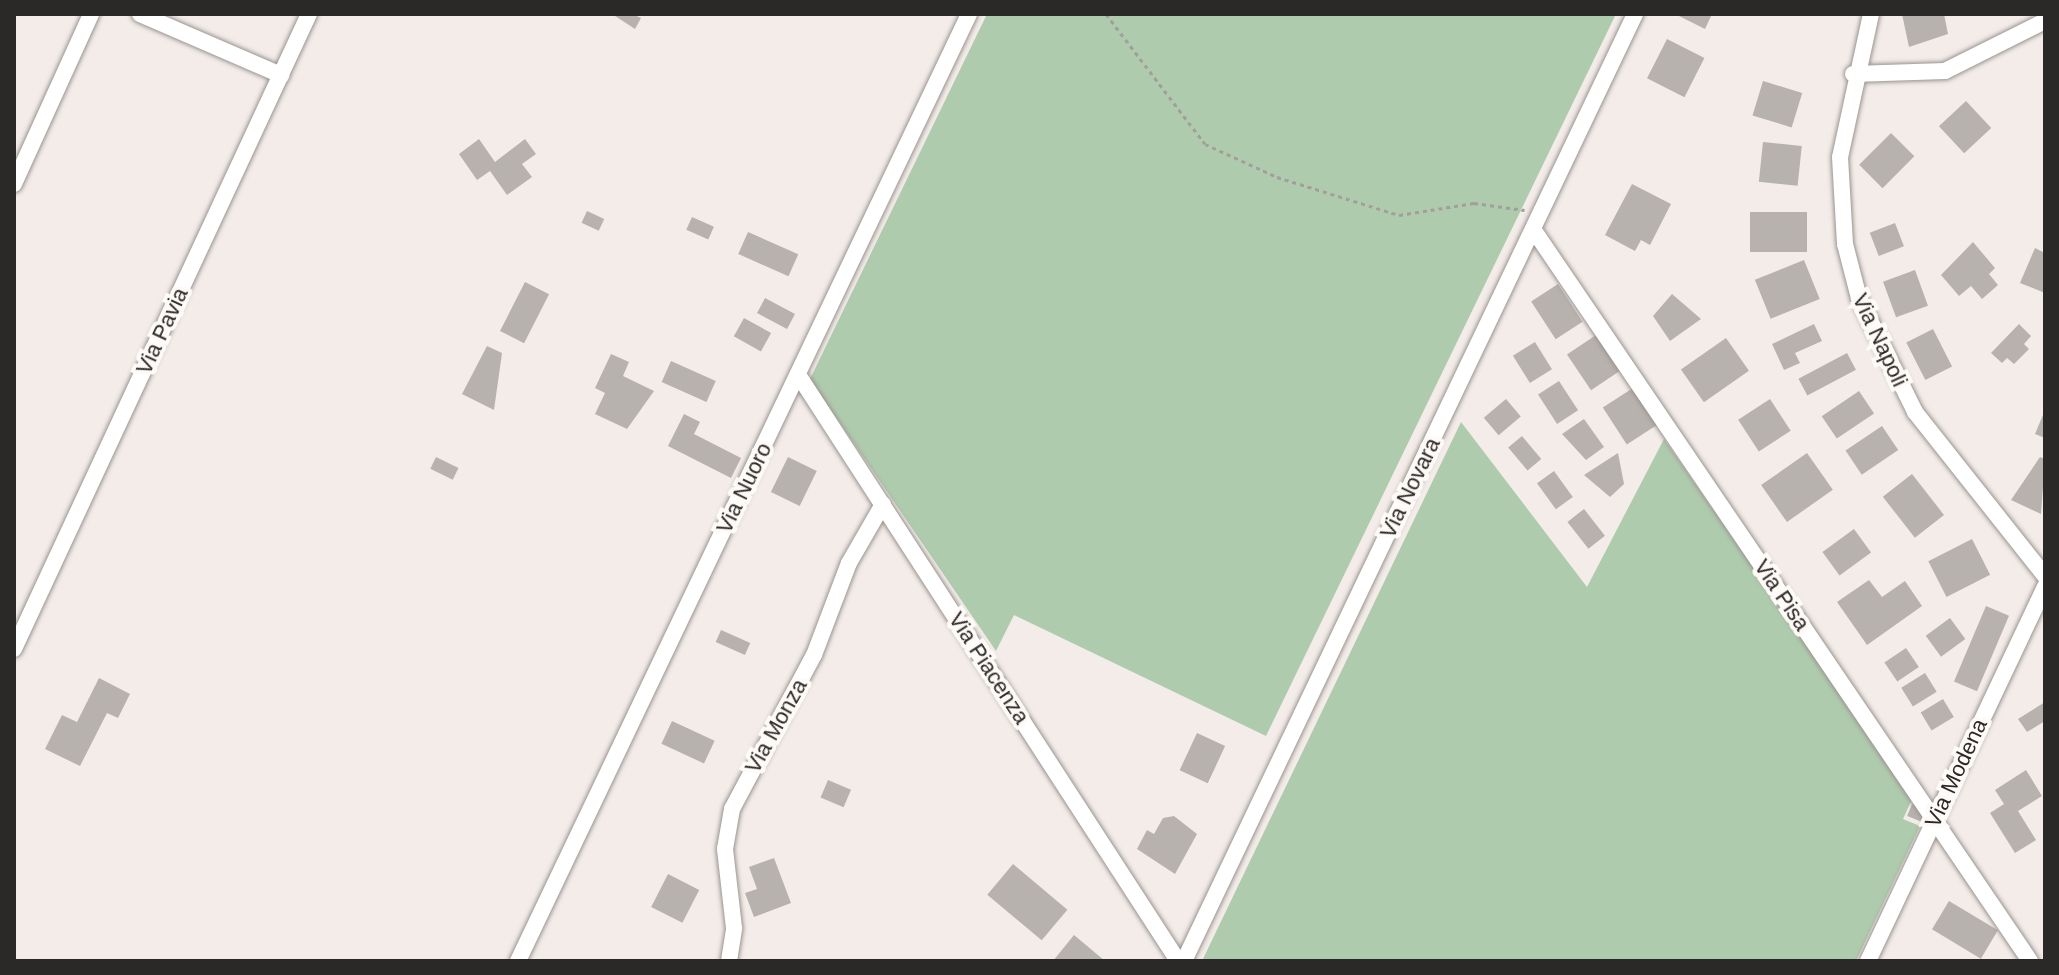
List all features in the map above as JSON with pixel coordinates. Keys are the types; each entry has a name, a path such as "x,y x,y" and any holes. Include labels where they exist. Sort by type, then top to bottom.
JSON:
{"street":[{"path":"14,184 91,14"},
{"path":"140,14 281,75"},
{"name":"Via Pavia","path":"14,649 309,14"},
{"name":"Via Nuoro","path":"518,961 969,14"},
{"name":"Via Novara","path":"1184,961 1635,14"},
{"name":"Via Napoli","path":"1871,14 1853,74 1841,136 1841,214 1864,312 1928,431 2045,576"},
{"path":"1853,74 1945,71 2045,21"},
{"name":"Via Pisa","path":"1537,222 2030,961"},
{"name":"Via Piacenza","path":"799,376 1178,961"},
{"name":"Via Monza","path":"729,961 734,928 725,849 732,809 883,504"},
{"name":"Via Modena","path":"1868,961 2045,586"}],"path":[{"path":"1106,14 1205,144 1277,177 1399,215 1474,203 1537,222"}],"green space":[{"path":"987,14 1616,14 1266,736 1014,615 996,651 810,379"},
{"path":"1461,422 1587,587 1664,439 1913,797 1903,819 1920,826 1856,961 1202,961"}],"building":[{"path":"612,14 632,14 641,18 635,29"},
{"path":"1675,14 1712,14 1705,29"},
{"path":"1902,14 1944,14 1948,34 1909,47"},
{"path":"1667,39 1704,58 1684,97 1647,78"},
{"path":"1763,81 1802,93 1792,127 1752,115"},
{"path":"1966,101 1991,128 1964,153 1939,126"},
{"path":"1891,133 1914,156 1883,188 1859,165"},
{"path":"479,139 495,162 525,139 536,154 522,164 532,177 507,195 490,171 477,180 459,154"},
{"path":"1763,142 1802,146 1798,186 1759,182"},
{"path":"1632,184 1671,204 1650,245 1641,240 1635,251 1605,235"},
{"path":"587,211 604,219 599,231 582,223"},
{"path":"1750,212 1807,212 1807,252 1750,252"},
{"path":"692,217 714,227 708,240 686,230"},
{"path":"1895,223 1904,246 1879,256 1870,233"},
{"path":"748,232 798,254 788,276 738,254"},
{"path":"1973,242 1995,268 1989,274 1998,285 1982,299 1971,286 1959,296 1941,275"},
{"path":"2035,248 2045,253 2045,293 2020,283"},
{"path":"1804,260 1820,299 1771,319 1755,280"},
{"path":"1915,270 1928,306 1896,317 1883,282"},
{"path":"525,282 549,294 524,343 500,331"},
{"path":"1558,284 1583,322 1556,339 1531,301"},
{"path":"1672,294 1701,319 1670,341 1653,316"},
{"path":"765,298 795,314 787,329 757,313"},
{"path":"744,318 771,333 761,351 734,336"},
{"path":"1814,324 1822,341 1795,353 1800,363 1784,370 1772,344"},
{"path":"2019,324 2031,336 2024,344 2029,349 2014,364 2007,358 2002,363 1991,353"},
{"path":"1933,329 1952,366 1925,380 1906,343"},
{"path":"1596,335 1620,371 1591,390 1567,355"},
{"path":"1726,338 1749,371 1704,402 1681,370"},
{"path":"1535,342 1552,369 1530,383 1513,356"},
{"path":"487,346 502,353 494,410 462,394"},
{"path":"1847,353 1856,370 1807,396 1798,379"},
{"path":"611,354 629,362 623,376 654,391 627,429 595,414 605,393 595,388"},
{"path":"671,361 716,381 706,402 662,382"},
{"path":"1559,381 1578,410 1557,424 1538,395"},
{"path":"1633,388 1657,425 1627,445 1603,408"},
{"path":"1859,391 1874,413 1837,439 1822,416"},
{"path":"1506,399 1521,417 1499,435 1484,418"},
{"path":"1770,399 1791,431 1759,452 1738,420"},
{"path":"2045,410 2045,438 2035,434"},
{"path":"684,414 700,422 694,434 741,458 731,478 668,446"},
{"path":"1584,419 1604,447 1586,460 1562,434"},
{"path":"1882,426 1898,450 1862,475 1846,451"},
{"path":"1522,436 1541,459 1527,471 1508,448"},
{"path":"1618,453 1624,484 1610,497 1584,475"},
{"path":"1807,453 1833,490 1787,522 1761,485"},
{"path":"436,457 458,468 453,480 430,469"},
{"path":"788,457 817,471 800,506 771,492"},
{"path":"2040,457 2045,459 2041,514 2011,500"},
{"path":"1554,471 1573,497 1556,509 1537,483"},
{"path":"1912,474 1944,515 1915,538 1883,497"},
{"path":"1584,509 1605,536 1588,549 1567,522"},
{"path":"1854,529 1871,552 1839,575 1822,552"},
{"path":"1972,539 1990,575 1947,597 1928,561"},
{"path":"1869,580 1882,597 1905,581 1922,606 1867,645 1837,602"},
{"path":"1986,606 2009,616 1977,691 1954,681"},
{"path":"1950,618 1965,639 1941,657 1926,636"},
{"path":"721,630 750,643 745,655 716,642"},
{"path":"1906,648 1919,667 1897,682 1884,663"},
{"path":"1925,673 1937,692 1913,706 1901,688"},
{"path":"99,678 130,694 118,718 107,713 80,766 45,749 62,715 77,722"},
{"path":"1943,699 1954,717 1932,730 1921,712"},
{"path":"2045,702 2045,721 2027,732 2018,719"},
{"path":"672,721 715,741 704,764 661,744"},
{"path":"1197,733 1225,746 1208,783 1180,770"},
{"path":"2026,770 2042,796 2018,811 2036,840 2015,853 1990,813 2004,804 1995,790"},
{"path":"828,780 851,790 844,807 821,797"},
{"path":"1912,804 1927,810 1922,822 1907,816"},
{"path":"1174,816 1197,834 1175,874 1137,849 1147,830 1154,834 1163,818"},
{"path":"774,858 791,903 754,917 745,893 757,889 749,867"},
{"path":"1013,864 1067,910 1042,940 987,895"},
{"path":"668,874 699,890 682,923 651,907"},
{"path":"1949,901 1998,930 1981,959 1932,929"},
{"path":"1074,935 1105,961 1053,961"}]}
